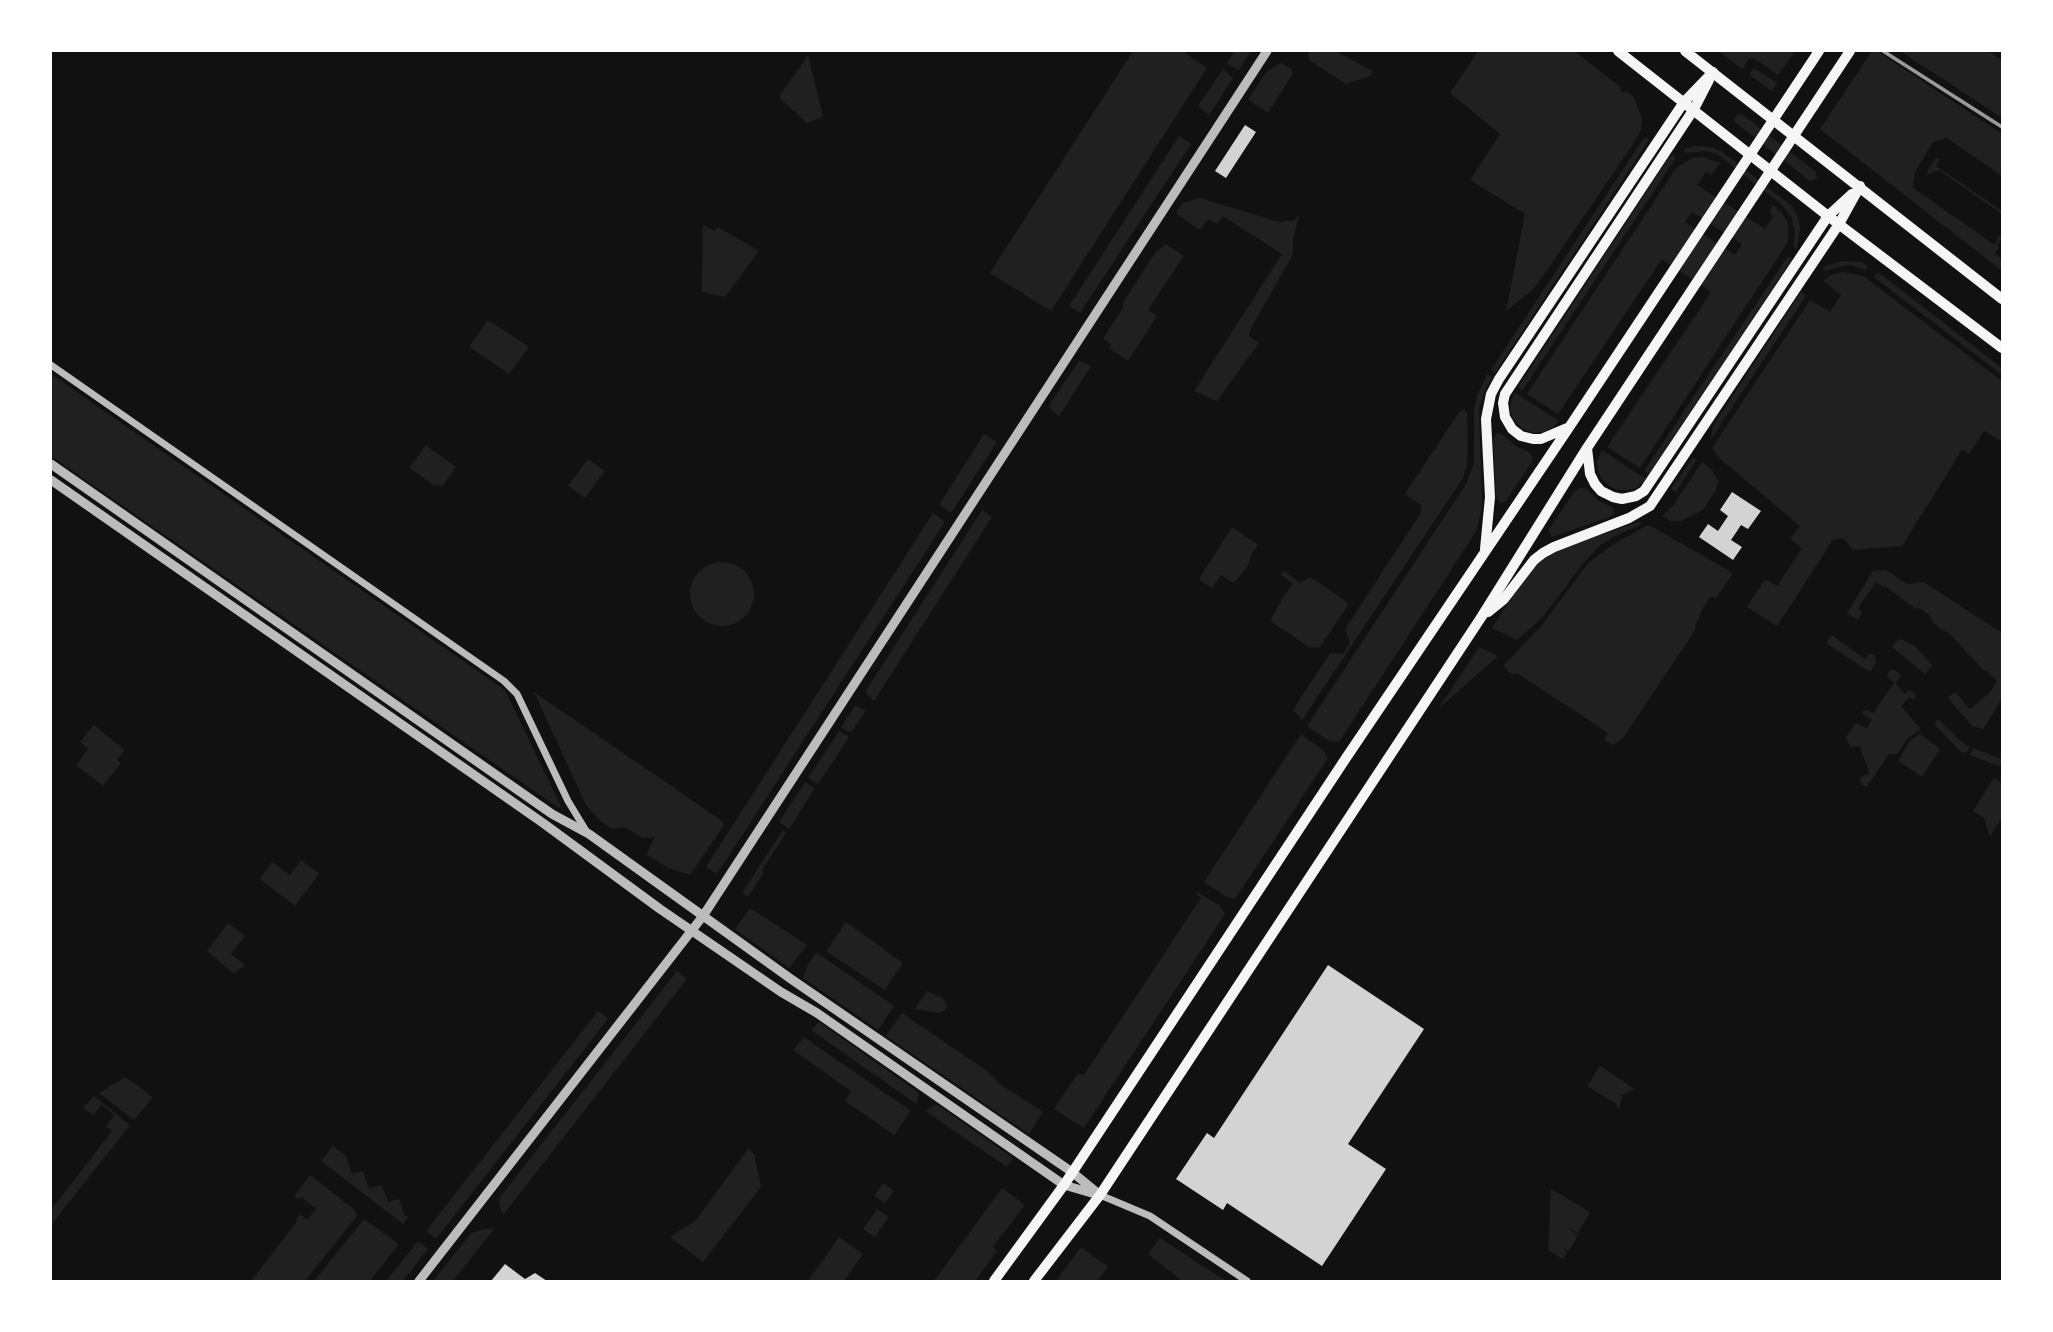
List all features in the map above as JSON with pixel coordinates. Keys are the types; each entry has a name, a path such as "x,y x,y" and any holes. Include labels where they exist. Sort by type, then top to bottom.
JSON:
{"main road":[{"path":"1618,51 2002,348"},
{"path":"1685,51 2002,299"},
{"path":"994,1281 1064,1185 1819,51"},
{"path":"1034,1281 1100,1195 1482,617 1587,448 1850,51"},
{"path":"1485,553 1490,497 1486,419 1491,394 1684,102 1713,72"},
{"path":"1570,426 1541,439 1521,436 1512,429 1505,417 1504,398 1694,109 1713,72"},
{"path":"1587,448 1591,477 1601,491 1622,499 1644,491 1828,216 1860,186"},
{"path":"1482,617 1504,599 1534,560 1553,547 1629,518 1650,506 1839,224 1860,186"}],"street":[{"path":"419,1281 703,916 1266,51"},
{"path":"51,365 505,681 517,694 568,801 589,834"},
{"path":"51,464 552,814 589,834 1072,1172 1100,1195"},
{"path":"51,481 543,823 660,909 781,992 817,1013 1064,1185 1100,1195 1150,1216 1247,1281"}],"shaded area":[{"path":"1133,51 1183,51 1207,68 1051,311 990,273"},
{"path":"1235,51 1251,51 1239,70 1226,64"},
{"path":"1308,51 1335,51 1373,71 1370,76 1346,84 1309,60"},
{"path":"1478,51 1574,51 1622,88 1620,91 1626,91 1634,97 1642,118 1641,130 1632,146 1534,289 1506,311 1525,214 1470,180 1500,134 1450,93"},
{"path":"1719,51 1795,51 1778,75 1753,58 1749,59 1742,69"},
{"path":"1872,51 1877,51 2002,134 2002,176 1947,138 1933,142 1915,172 1913,188 1995,245 1998,237 2001,237 1995,253 2002,259 2002,271 1820,129"},
{"path":"1900,51 1988,51 2002,60 2002,118"},
{"path":"808,55 823,117 807,123 780,99 780,95"},
{"path":"1281,63 1292,69 1292,75 1268,113 1248,100 1267,71"},
{"path":"1754,68 1777,83 1772,91 1749,75"},
{"path":"1223,69 1233,78 1209,115 1198,106"},
{"path":"1738,114 1743,115 1816,172 1817,179 1810,181 1736,123 1734,119"},
{"path":"1179,136 1191,144 1080,313 1069,306"},
{"path":"1643,139 1649,140 1495,373 1491,370"},
{"path":"1694,146 1721,151 1792,206 1800,228 1797,249 1793,246 1795,235 1792,218 1782,205 1717,154 1706,151 1685,152 1684,149"},
{"path":"1674,154 1675,159 1522,391 1518,387 1668,159"},
{"path":"1704,157 1720,163 1711,175 1706,172 1697,185 1765,229 1773,216 1769,212 1773,205 1781,212 1788,223 1788,242 1640,468 1607,447 1711,292 1662,259 1558,414 1527,394 1676,168 1692,158","holes":["1692,212 1742,244 1735,255 1685,222"]},
{"path":"1936,158 1940,159 1936,166 2002,211 2002,214 1939,170 1927,175"},
{"path":"1200,198 1279,222 1294,220 1299,215 1291,258 1250,330 1249,336 1259,343 1217,401 1194,391 1282,254 1223,216 1217,224 1208,219 1200,230 1177,214 1183,203"},
{"path":"703,225 715,231 718,227 759,251 725,297 702,292"},
{"path":"1166,244 1184,256 1148,310 1157,316 1128,361 1109,348 1111,344 1103,339 1155,253"},
{"path":"1788,256 1792,259 1649,474 1644,471"},
{"path":"1842,261 1861,262 1868,266 1865,270 1851,265 1826,271 1822,267"},
{"path":"1843,272 1863,276 2002,381 2002,442 1984,431 1969,454 1962,450 1902,546 1853,550 1843,538 1833,540 1777,626 1747,607 1765,579 1777,586 1802,548 1790,539 1800,526 1719,458 1712,448 1810,300 1830,312 1841,295 1823,281 1831,275"},
{"path":"1878,272 2002,368 2002,375 1874,277"},
{"path":"1801,292 1806,296 1711,439 1713,426"},
{"path":"488,320 529,347 509,374 469,347"},
{"path":"1079,361 1091,366 1059,416 1049,405"},
{"path":"51,374 505,690 561,806 559,808 553,804 51,456"},
{"path":"1487,374 1492,377 1479,410 1482,506 1477,530 1339,742 1329,741 1307,726 1466,484 1474,463 1474,410"},
{"path":"1514,392 1559,421 1543,432 1533,433 1522,429 1510,411"},
{"path":"1465,410 1468,446 1463,478 1302,720 1293,710 1330,653 1343,654 1350,642 1345,629 1421,513 1421,505 1405,494 1460,411"},
{"path":"1498,433 1529,452 1533,458 1506,501 1502,503 1496,495 1493,438"},
{"path":"984,434 997,442 951,513 939,505"},
{"path":"426,445 456,467 442,487 437,484 435,486 409,468"},
{"path":"1602,450 1646,479 1636,488 1628,490 1617,490 1609,486 1598,471 1597,461"},
{"path":"1693,458 1697,459 1676,492 1671,489"},
{"path":"588,459 605,471 585,498 568,486"},
{"path":"1702,462 1713,471 1718,481 1716,490 1703,510 1681,521 1671,521 1662,516 1672,507"},
{"path":"1579,488 1587,489 1599,501 1612,507 1614,513 1552,537 1549,529"},
{"path":"982,510 992,517 874,701 865,692"},
{"path":"933,513 945,522 717,874 706,867"},
{"path":"1638,522 1644,523 1598,547 1543,617 1517,640 1492,628 1528,573 1539,562 1560,550"},
{"path":"1646,526 1651,526 1733,573 1716,598 1710,597 1686,644 1623,738 1613,745 1604,740 1608,733 1503,666 1541,626 1589,562"},
{"path":"1232,527 1258,545 1248,566 1234,583 1221,575 1212,588 1199,579"},
{"path":"716,562 728,562 745,571 752,582 752,606 745,617 728,626 716,626 704,621 695,612 690,600 690,588 695,576 704,567"},
{"path":"1886,570 1907,584 1924,582 2002,633 2002,699 1983,729 1972,726 1948,698 1955,692 1970,709 1990,692 1997,681 1984,671 1948,632 1940,629 1929,615 1876,582 1858,608 1862,612 1858,620 1847,613 1873,571"},
{"path":"1284,571 1300,583 1310,577 1347,602 1348,605 1319,648 1309,647 1270,621 1293,584 1281,575"},
{"path":"1832,635 1865,659 1869,654 1874,654 1877,661 1871,670 1868,671 1826,643"},
{"path":"1901,639 1916,647 1932,665 1925,674 1892,647"},
{"path":"1479,647 1498,656 1439,708"},
{"path":"1890,670 1901,675 1896,684 1905,694 1910,690 1916,696 1914,700 1910,697 1901,706 1921,729 1907,739 1898,754 1889,754 1867,786 1863,786 1859,778 1869,774 1868,768 1859,746 1850,747 1846,737 1856,723 1867,728 1872,720 1863,714 1863,711 1873,713 1894,683 1887,677"},
{"path":"534,692 721,820 724,825 690,875 668,868 646,854 655,837 642,838 624,827 612,829 600,821 586,805"},
{"path":"855,706 866,710 851,733 841,727"},
{"path":"1938,719 1970,747 1966,753 1961,752 1934,724"},
{"path":"94,725 125,750 117,760 121,763 103,786 76,765 88,749 80,742"},
{"path":"839,731 849,737 818,784 808,778"},
{"path":"1301,734 1323,750 1328,758 1235,899 1226,897 1204,882"},
{"path":"1920,734 1940,749 1922,777 1898,761 1909,741"},
{"path":"1973,748 2002,759 2002,767 1969,755"},
{"path":"1994,778 2002,783 2002,818 1990,837 1984,818 1973,811"},
{"path":"805,782 815,788 789,829 779,822"},
{"path":"783,830 786,833 748,897 742,893"},
{"path":"301,860 319,874 295,906 260,879 272,862 290,875"},
{"path":"1199,893 1220,906 1225,914 1084,1128 1054,1109 1078,1073 1084,1075 1201,898 1196,894"},
{"path":"750,908 807,945 789,968 735,929"},
{"path":"846,922 903,963 885,990 826,951"},
{"path":"228,923 245,936 231,954 245,965 234,974 207,951"},
{"path":"816,952 894,1006 880,1027 877,1029 803,978"},
{"path":"677,971 687,979 503,1215 499,1204 500,1197"},
{"path":"927,991 942,998 947,1005 945,1010 940,1013 915,1009"},
{"path":"598,1011 608,1019 436,1239 426,1231"},
{"path":"902,1013 1043,1112 1029,1134 886,1036"},
{"path":"819,1022 919,1093 916,1104 811,1030"},
{"path":"804,1037 911,1111 894,1135 845,1101 851,1091 793,1050"},
{"path":"1600,1066 1635,1089 1622,1095 1619,1109 1615,1103 1587,1086"},
{"path":"125,1077 153,1097 134,1120 99,1093"},
{"path":"94,1096 130,1125 51,1225 51,1210 112,1131 106,1126 114,1115 102,1105 93,1115 83,1108"},
{"path":"936,1104 1013,1158 1007,1167 925,1111"},
{"path":"333,1146 346,1156 352,1174 363,1171 369,1188 382,1185 388,1202 399,1199 408,1218 403,1224 321,1161"},
{"path":"748,1149 754,1154 761,1187 703,1262 670,1237 696,1220"},
{"path":"310,1175 355,1210 357,1216 305,1281 251,1281 300,1214 307,1220 316,1209 301,1197 298,1199 294,1196"},
{"path":"883,1183 894,1191 885,1203 874,1196"},
{"path":"1002,1188 1025,1205 993,1247 997,1251 975,1281 934,1281"},
{"path":"1551,1189 1590,1212 1578,1233 1565,1226 1578,1235 1569,1251 1562,1247 1567,1252 1563,1259 1548,1250"},
{"path":"877,1209 889,1217 875,1237 863,1229"},
{"path":"364,1219 399,1244 370,1281 314,1281"},
{"path":"494,1229 453,1281 433,1281 471,1233"},
{"path":"839,1237 863,1254 844,1281 808,1281"},
{"path":"1160,1238 1226,1281 1182,1281 1148,1254"},
{"path":"418,1241 428,1249 403,1281 386,1281"},
{"path":"1081,1247 1108,1267 1097,1281 1056,1281"}],"building":[{"path":"1245,125 1256,132 1226,178 1215,171"},
{"path":"1732,492 1761,511 1748,529 1741,525 1731,540 1742,547 1733,560 1699,537 1708,524 1718,531 1728,516 1720,510"},
{"path":"1328,965 1424,1029 1348,1144 1386,1169 1322,1266 1227,1203 1223,1210 1176,1179 1207,1133 1214,1138"},
{"path":"505,1264 525,1279 535,1273 547,1281 491,1281"}],"railway":[{"path":"1883,51 2002,127"}]}
